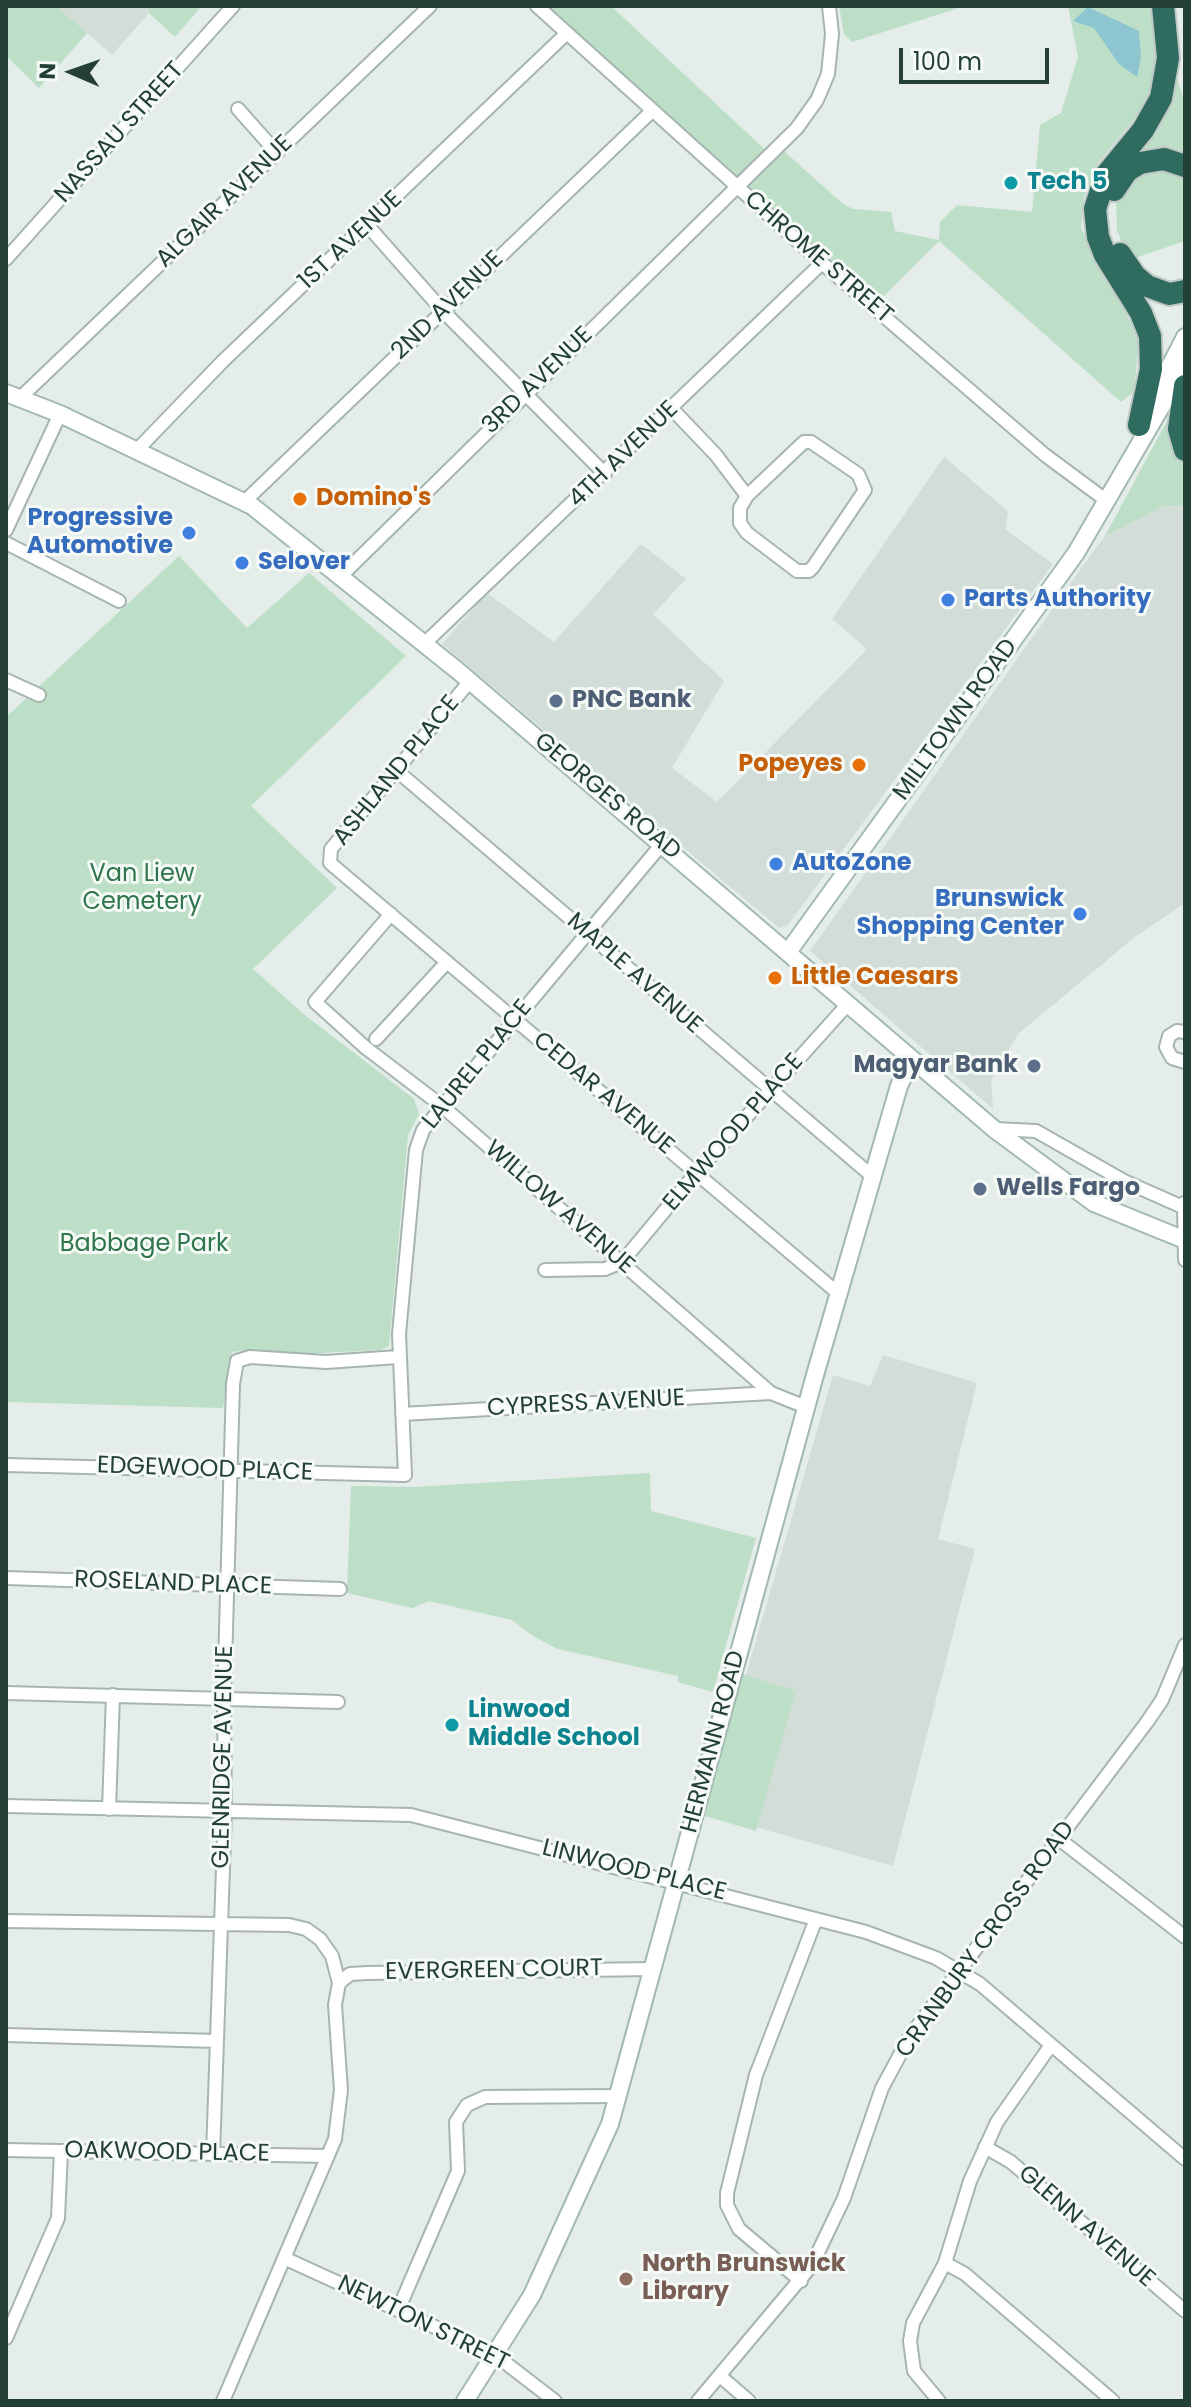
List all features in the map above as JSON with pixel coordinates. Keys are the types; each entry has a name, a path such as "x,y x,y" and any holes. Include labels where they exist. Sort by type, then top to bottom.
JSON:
{"highway":[{"path":"1139,425 1151,369 1150,336 1141,313 1105,255 1098,237 1095,209 1106,175 1143,130 1161,98 1168,58 1163,6"},
{"path":"1173,6 1185,44"},
{"path":"1185,166 1156,159 1132,167 1115,186 1110,218 1118,252 1135,276 1155,290 1169,294 1185,291"},
{"path":"1185,386 1179,429 1185,450"}],"street":[{"name":"NASSAU STREET","path":"6,259 233,6"},
{"name":"ALGAIR AVENUE","path":"13,395 277,153 430,6"},
{"name":"CHROME STREET","path":"537,6 822,263 1045,455 1107,501"},
{"name":"3RD AVENUE","path":"340,577 797,128 821,92 831,56 829,6"},
{"name":"1ST AVENUE","path":"137,450 223,361 567,33"},
{"path":"238,109 277,153"},
{"name":"2ND AVENUE","path":"244,502 652,111"},
{"path":"368,226 443,311 605,474"},
{"name":"4TH AVENUE","path":"424,644 822,263"},
{"name":"MILLTOWN ROAD","path":"1117,482 1139,425 1185,337"},
{"name":"MILLTOWN ROAD","path":"788,952 1068,565 1185,366"},
{"name":"GEORGES ROAD","path":"13,395 60,414 244,502 470,681 994,1129 1094,1203 1184,1238"},
{"path":"672,409 716,455 747,496"},
{"path":"6,530 60,414"},
{"path":"804,442 811,442 858,474 865,490 813,567 802,573 747,533 740,523 740,508 747,496 804,442"},
{"path":"6,543 119,601"},
{"path":"6,680 39,695"},
{"name":"ASHLAND PLACE","path":"330,863 331,849 470,681"},
{"name":"MAPLE AVENUE","path":"396,770 872,1176"},
{"name":"LAUREL PLACE","path":"405,1475 398,1357 416,1150 423,1130 662,844"},
{"name":"CEDAR AVENUE","path":"330,863 839,1294"},
{"name":"WILLOW AVENUE","path":"391,914 315,1002 366,1048 442,1106 771,1393 806,1407"},
{"path":"376,1039 447,962"},
{"name":"ELMWOOD PLACE","path":"622,1262 696,1173 847,1005"},
{"path":"1185,1032 1177,1031 1169,1036 1166,1047 1172,1058 1185,1062"},
{"name":"HERMANN ROAD","path":"465,2401 537,2285 610,2124 806,1407 899,1086 911,1060"},
{"path":"994,1129 1036,1131 1124,1181 1184,1206 1185,1260"},
{"path":"545,1270 605,1269 622,1262"},
{"name":"GLENRIDGE AVENUE","path":"213,2154 225,1811 227,1586 237,1361 250,1357 326,1362 398,1357"},
{"name":"CYPRESS AVENUE","path":"402,1414 771,1393"},
{"name":"EDGEWOOD PLACE","path":"6,1465 405,1475"},
{"name":"ROSELAND PLACE","path":"6,1578 340,1589"},
{"name":"CRANBURY CROSS ROAD","path":"698,2401 801,2281 824,2243 844,2198 882,2088 910,2036 1180,1677 1185,1645"},
{"path":"6,1693 338,1702"},
{"path":"109,1809 113,1695"},
{"name":"LINWOOD PLACE","path":"6,1806 411,1815 676,1881 902,1943 960,1970 1185,2159"},
{"path":"1059,1839 1185,1937"},
{"path":"801,2281 739,2229 732,2219 727,2193 756,2075 816,1919"},
{"path":"6,1921 289,1925 306,1929 320,1939 332,1956 339,1983 335,2005 341,2090 335,2139 223,2401"},
{"name":"EVERGREEN COURT","path":"339,1983 350,1974 367,1973 653,1969"},
{"path":"6,2035 217,2041"},
{"path":"939,2401 922,2384 911,2357 913,2323 945,2263 985,2147 1009,2100 1051,2045"},
{"path":"399,2308 458,2171 456,2122 467,2105 485,2097 619,2096"},
{"name":"GLENN AVENUE","path":"985,2147 1011,2162 1185,2311"},
{"name":"OAKWOOD PLACE","path":"6,2150 328,2156"},
{"path":"6,2338 58,2218 61,2151"},
{"name":"NEWTON STREET","path":"284,2258 494,2354 555,2401"},
{"path":"945,2263 965,2274 1113,2401"},
{"path":"720,2376 749,2401"}],"shaded area":[{"path":"56,6 149,6 149,13 112,55"},
{"path":"944,457 1008,511 1005,529 1053,564 788,925 779,928 442,644 487,593 554,642 641,544 686,579 653,614 724,681 672,768 717,802 867,649 832,619"},
{"path":"1166,505 1185,506 1185,903 1135,937 1018,1034 991,1081 993,1109 810,951 1105,536"},
{"path":"883,1355 977,1383 938,1539 975,1549 893,1866 706,1813 833,1375 870,1386"}],"green space":[{"path":"12,6 56,6 87,33 39,88 6,56 6,11"},
{"path":"149,6 202,6 175,37 149,13"},
{"path":"543,6 611,6 774,158 785,152 843,204 853,209 891,212 895,231 939,240 940,222 957,205 1032,212 1040,125 1061,113 1078,57 1068,6 1151,6 1156,20 1155,86 1132,122 1097,164 1084,197 1081,228 1139,338 1134,392 1121,402 939,241 876,304"},
{"path":"839,6 965,6 852,42 844,34"},
{"path":"1174,70 1185,103 1185,160 1123,165"},
{"path":"1149,168 1185,175 1185,241 1129,260 1117,230 1116,202 1128,179"},
{"path":"1174,408 1175,451 1185,463 1185,506 1166,505 1105,536"},
{"path":"179,556 247,628 309,573 406,656 251,806 337,888 253,969 306,1016 414,1099 419,1114 408,1135 389,1346 380,1350 300,1354 246,1350 232,1352 223,1408 6,1402 6,717"},
{"path":"650,1473 651,1511 756,1538 713,1692 678,1682 678,1676 558,1649 512,1620 429,1601 412,1608 347,1593 351,1486 413,1487"},
{"path":"733,1671 796,1691 756,1831 695,1813"}],"water":[{"path":"1088,7 1139,31 1141,57 1137,77 1119,64 1094,28 1073,21"}],"place":[{"name":"Tech 5","path":"1011,183"},
{"name":"Domino's","path":"300,499"},
{"name":"Progressive Automotive","path":"189,533"},
{"name":"Selover","path":"242,563"},
{"name":"Parts Authority","path":"948,600"},
{"name":"PNC Bank","path":"556,701"},
{"name":"Popeyes","path":"859,765"},
{"name":"AutoZone","path":"776,864"},
{"name":"Brunswick Shopping Center","path":"1080,914"},
{"name":"Little Caesars","path":"775,978"},
{"name":"Magyar Bank","path":"1034,1066"},
{"name":"Wells Fargo","path":"980,1189"},
{"name":"Linwood Middle School","path":"452,1725"},
{"name":"North Brunswick Library","path":"626,2279"}],"park label":[{"name":"Van Liew Cemetery","path":"142,889"},
{"name":"Babbage Park","path":"144,1245"}]}
